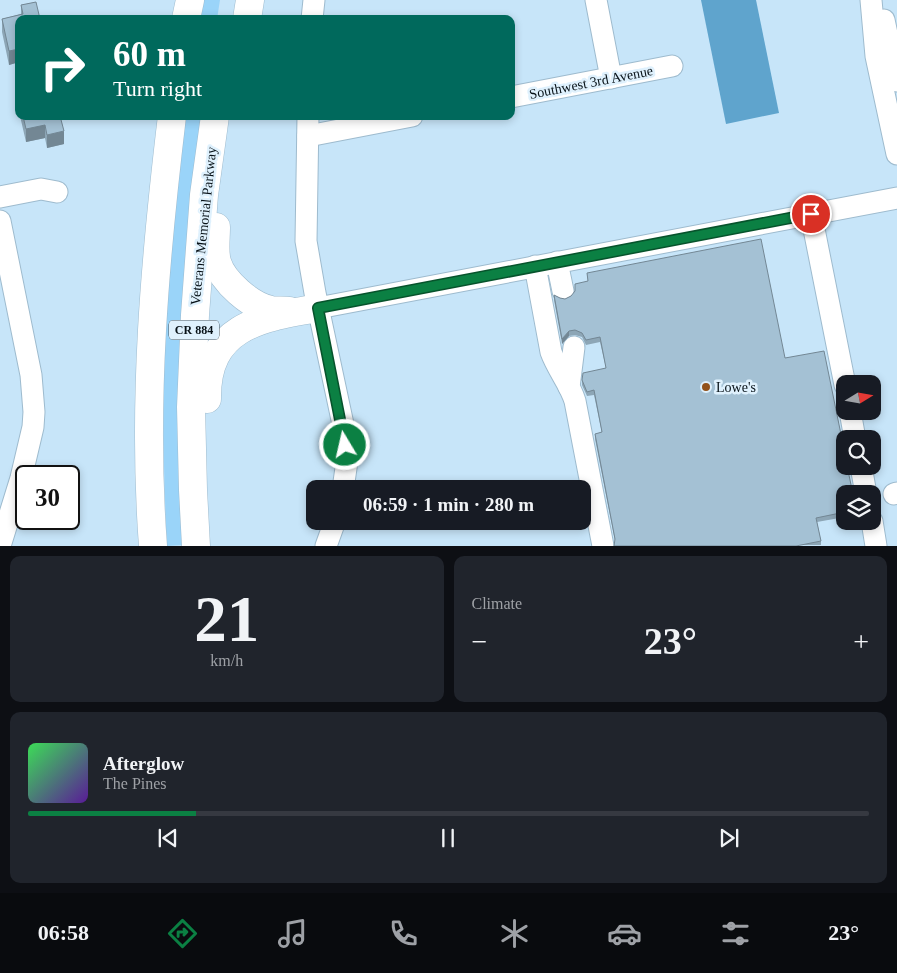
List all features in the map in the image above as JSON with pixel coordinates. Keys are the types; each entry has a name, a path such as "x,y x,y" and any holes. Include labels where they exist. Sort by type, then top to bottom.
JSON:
{"highway":[{"path":"187,15 190,0"},
{"path":"233,15 235,0"},
{"path":"248,15 250,0"},
{"name":"CR 884","path":"153,546 150,397 154,295 160,219 172,120"},
{"name":"Veterans Memorial Parkway","path":"196,546 192,407 195,315 203,204 214,120"},
{"path":"228,120 216,220 216,261 223,275 233,288 246,298 269,310 308,309"},
{"path":"139,546 136,416 137,345 140,310 154,295"},
{"path":"212,546 207,392 212,362 226,340 237,331 250,324 308,309"}],"street":[{"path":"312,15 314,0"},
{"path":"596,0 612,78"},
{"path":"871,0 876,56 897,154"},
{"path":"880,0 897,81"},
{"name":"Southwest 3rd Avenue","path":"515,96 672,66"},
{"path":"344,480 347,461 344,429 308,309 306,241 308,126 370,120"},
{"path":"0,197 41,188 57,192"},
{"path":"308,309 897,198"},
{"path":"811,214 843,375"},
{"path":"0,222 31,375 34,412 33,427 21,478 0,546"},
{"path":"557,262 563,291"},
{"path":"535,266 551,352 575,401 603,546"},
{"path":"569,387 574,347"},
{"path":"326,546 332,530"},
{"path":"873,530 876,546"}],"shaded area":[{"path":"204,0 220,0 218,15 201,15"},
{"path":"701,0 756,0 779,113 726,124"},
{"path":"184,120 201,120 188,230 183,545 167,546 164,474 164,367 170,242"}],"building":[{"path":"36,2 39,15 19,15 23,14 21,5"},
{"path":"15,16 15,50 9,51 2,19"},
{"path":"24,120 61,120 64,131 47,135 45,125 26,129"},
{"name":"Lowe's","path":"761,239 785,358 824,351 836,410 836,420 838,420 840,430 836,430 836,475 849,475 851,485 836,485 836,514 816,518 821,541 796,546 614,546 615,539 595,434 602,432 594,390 587,392 582,380 583,373 606,368 600,337 586,340 582,333 575,330 569,331 562,339 554,295 565,299 571,296 575,291 575,284 588,281 587,273"}],"place":[{"name":"Lowe's","path":"706,387"}],"route":[{"path":"345,445 344,429 318,308 811,214"}]}
